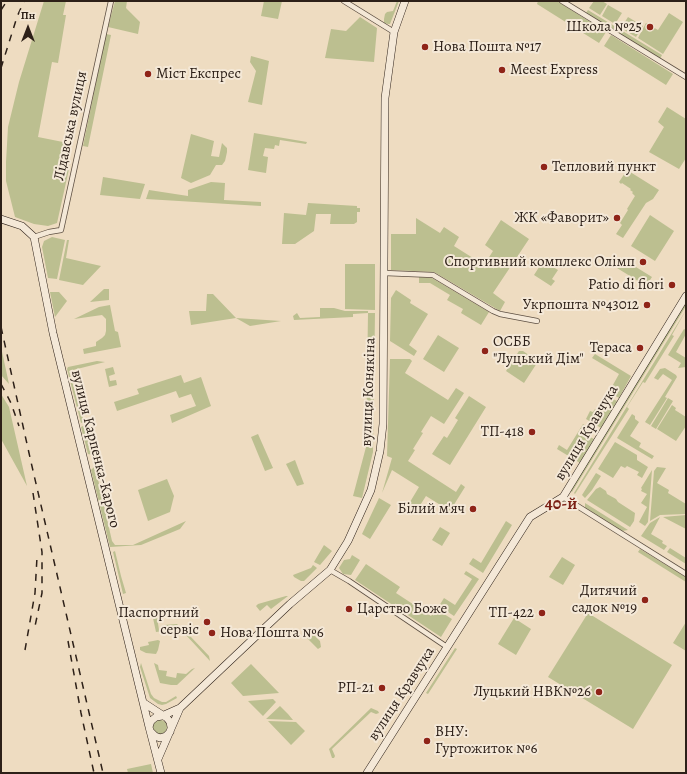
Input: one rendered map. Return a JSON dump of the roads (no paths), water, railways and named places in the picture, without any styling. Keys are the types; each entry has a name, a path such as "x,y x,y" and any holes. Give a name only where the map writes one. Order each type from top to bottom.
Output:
{"main road":[{"name":"вулиця Конякіна","path":"180,708 290,604 330,570 348,541 371,490 380,451 383,424 385,98 394,32 405,1"},
{"path":"1,219 22,226 34,237"},
{"name":"вулиця Карпенка-Карого","path":"34,237 53,333 158,759"},
{"name":"вулиця Кравчука","path":"367,773 530,517 563,497 686,296"},
{"path":"144,704 162,716 167,718 170,722 171,730 166,736 160,738 155,736 150,730 151,721 156,717 162,716 180,708"},
{"path":"161,773 158,759 180,708"}],"street":[{"name":"Лідавська вулиця","path":"34,237 61,230 111,1"},
{"path":"344,1 394,32"},
{"path":"562,1 686,77"},
{"path":"384,272 433,275 493,311 500,314 537,321"},
{"path":"563,497 686,574"},
{"path":"330,570 349,581 447,647"}],"railway":[{"path":"1,10 7,1"},
{"path":"1,68 17,17 24,1"},
{"path":"1,327 103,773"},
{"path":"1,384 11,403 19,426"},
{"path":"33,493 42,552 42,593 34,631"},
{"path":"25,650 35,593 37,557"},
{"path":"68,641 94,773"}],"place":[{"name":"Школа №25","path":"650,27"},
{"name":"Нова Пошта №17","path":"425,47"},
{"name":"Meest Express","path":"502,70"},
{"name":"Міст Експрес","path":"148,74"},
{"name":"Тепловий пункт","path":"544,167"},
{"name":"ЖК «Фаворит»","path":"617,218"},
{"name":"Спортивний комплекс Олімп","path":"643,262"},
{"name":"Patio di fiori","path":"672,285"},
{"name":"Укрпошта №43012","path":"647,305"},
{"name":"Тераса","path":"640,348"},
{"name":"ОСББ \"Луцький Дім\"","path":"485,351"},
{"name":"ТП-418","path":"532,432"},
{"name":"Білий м'яч","path":"473,509"},
{"name":"Дитячий садок №19","path":"645,600"},
{"name":"Царство Боже","path":"349,609"},
{"name":"ТП-422","path":"542,613"},
{"name":"Паспортний сервіс","path":"207,622"},
{"name":"Нова Пошта №6","path":"212,633"},
{"name":"РП-21","path":"382,688"},
{"name":"Луцький НВК№26","path":"599,692"},
{"name":"ВНУ: Гуртожиток №6","path":"427,741"}],"district":[{"name":"40-й","path":"561,505"}]}
